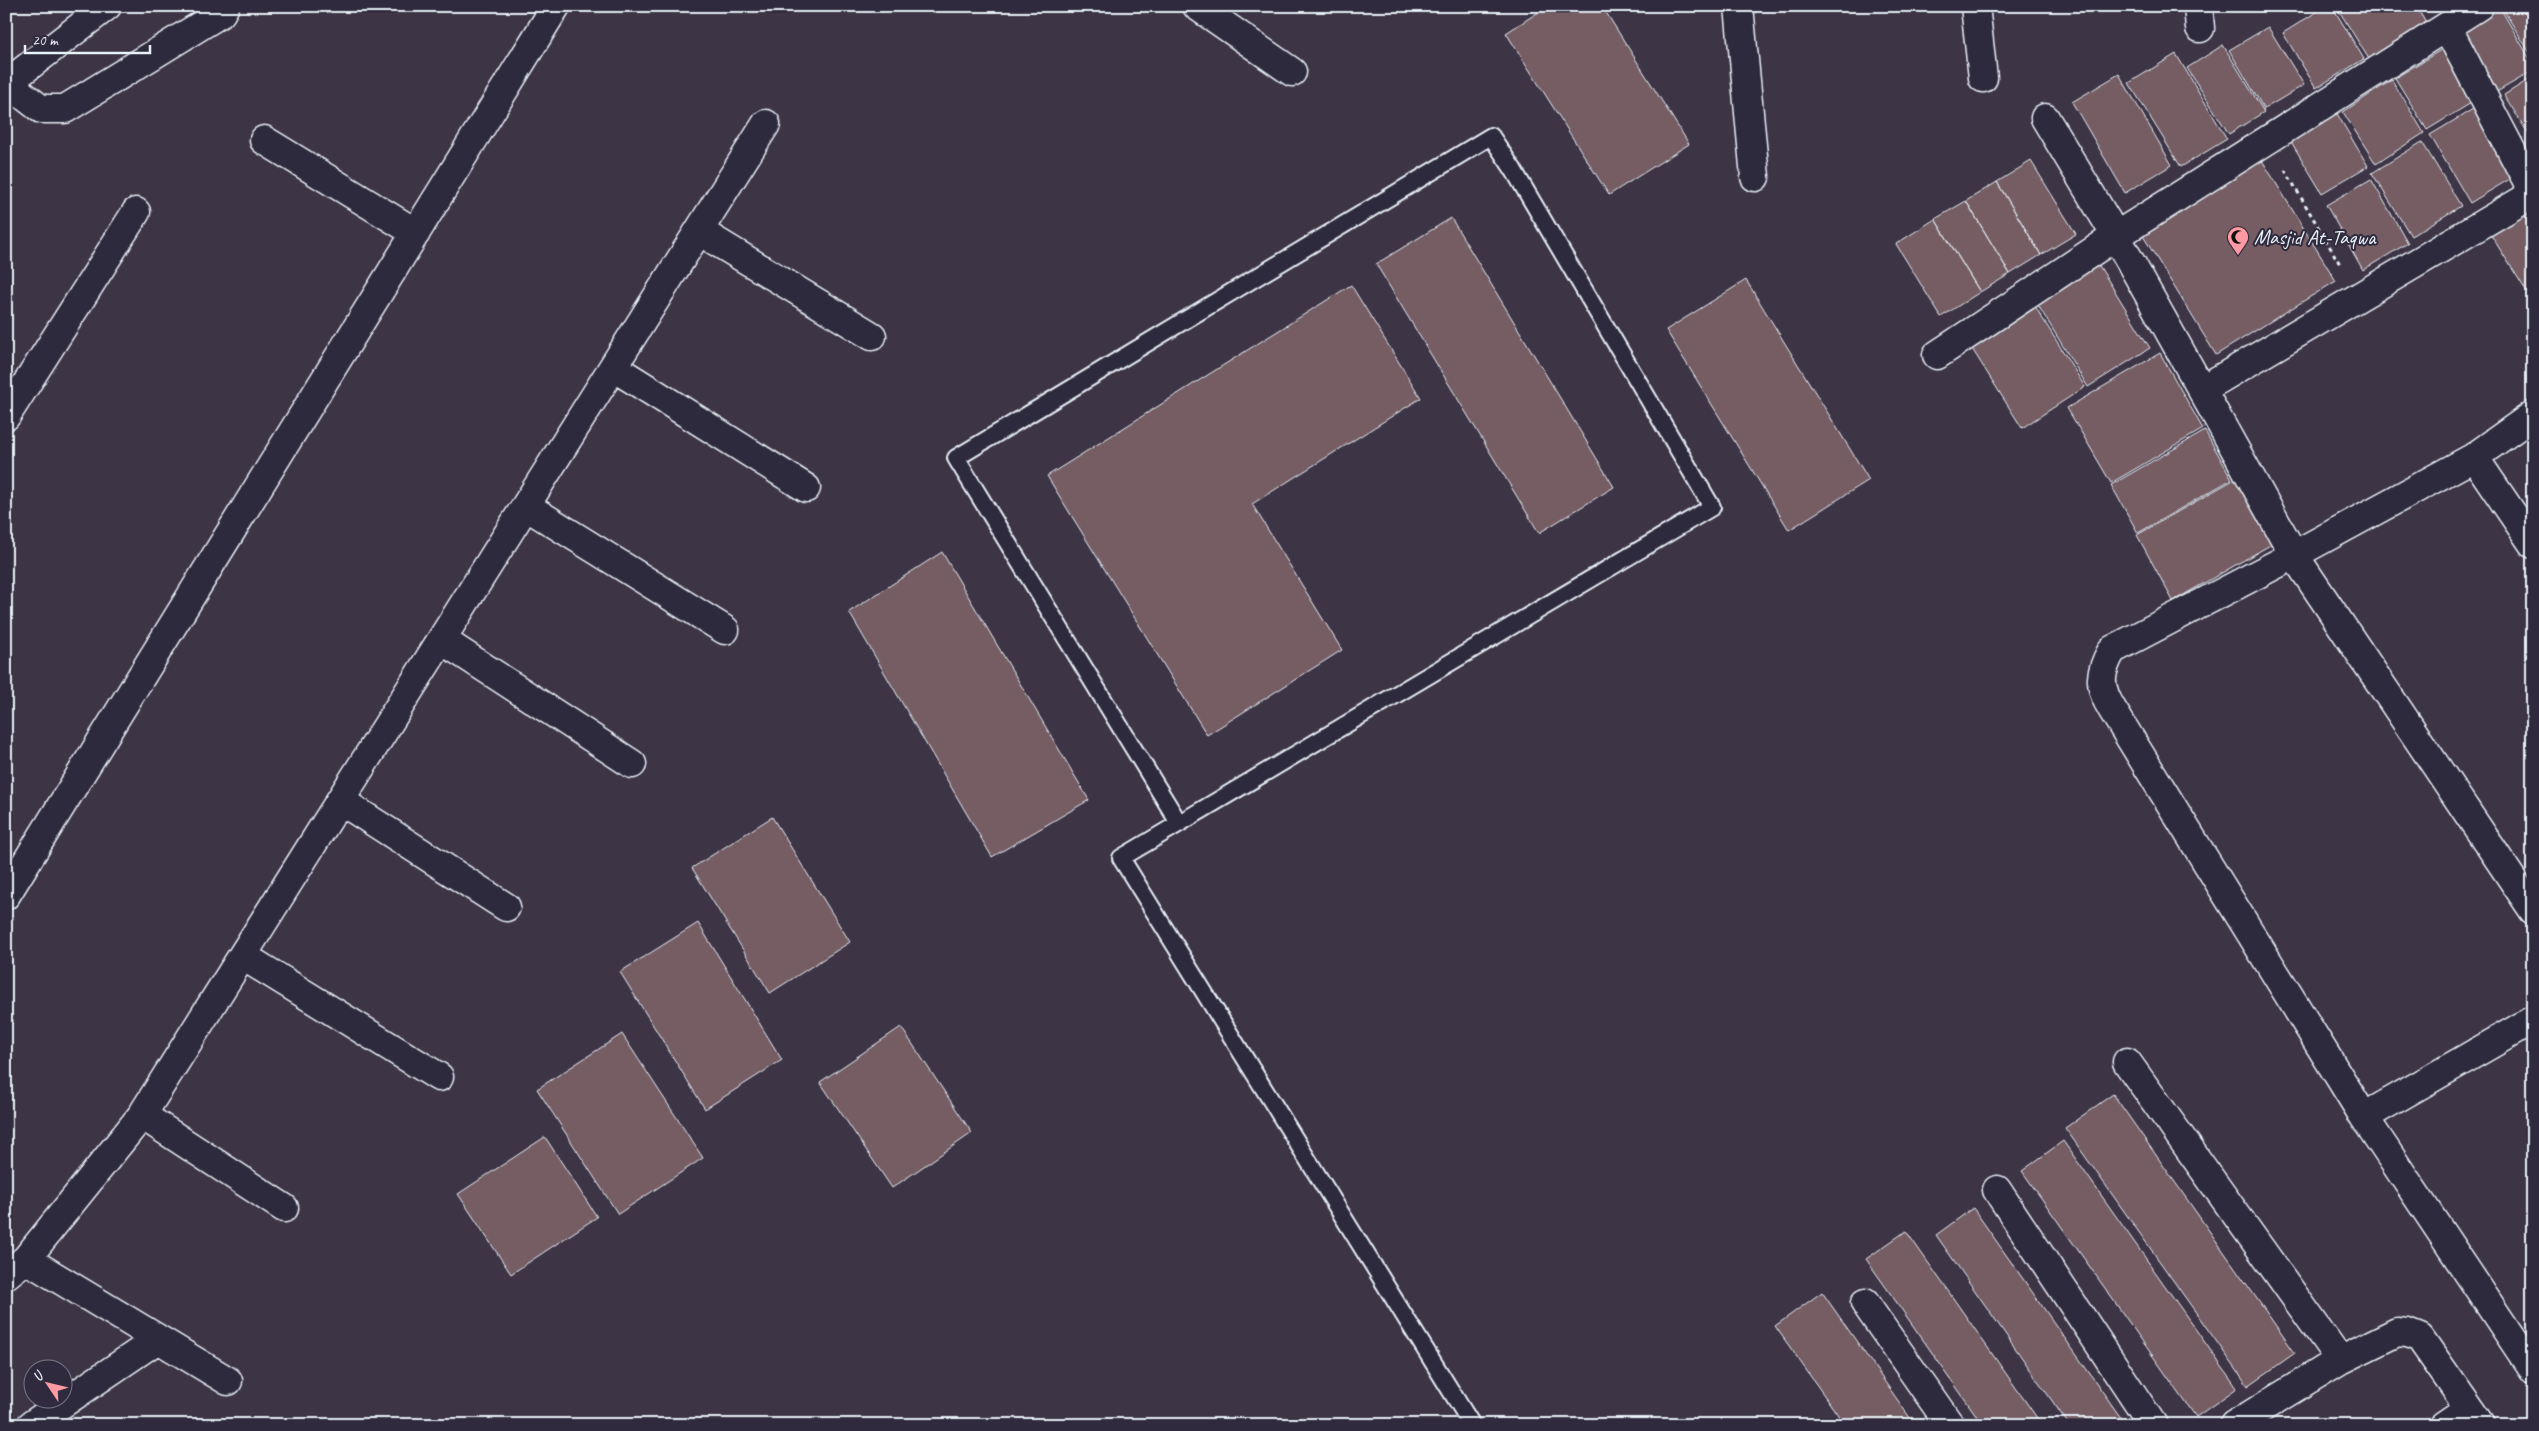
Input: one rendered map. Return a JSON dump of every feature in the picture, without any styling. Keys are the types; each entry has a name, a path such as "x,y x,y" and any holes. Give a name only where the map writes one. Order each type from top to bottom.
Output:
{"street":[{"path":"107,6 7,83 41,109 65,109 221,13 225,6"},
{"path":"6,895 556,6"},
{"path":"1739,6 1755,177"},
{"path":"1975,6 1983,78"},
{"path":"1937,355 2116,236 2479,6"},
{"path":"1202,8 1292,72"},
{"path":"2202,389 2533,193 2447,26"},
{"path":"2045,118 2116,236 2294,555 2533,910"},
{"path":"228,1381 158,1339 16,1267 142,1116 766,124"},
{"path":"264,140 416,233"},
{"path":"6,416 136,212"},
{"path":"699,231 872,336"},
{"path":"613,368 806,488"},
{"path":"2533,415 2474,457 2294,555 2112,650 2102,667 2104,696 2112,710 2364,1117 2533,1370"},
{"path":"2474,457 2533,544"},
{"path":"526,506 725,630"},
{"path":"442,640 632,764"},
{"path":"341,801 506,907"},
{"path":"242,956 439,1077"},
{"path":"2364,1117 2533,1020"},
{"path":"2127,1062 2340,1360"},
{"path":"142,1116 284,1208"},
{"path":"1997,1190 2153,1425"},
{"path":"1865,1303 1950,1425"},
{"path":"2234,1425 2340,1360 2397,1332 2407,1333 2420,1338 2475,1416 2444,1425"},
{"path":"31,1425 158,1339"}],"lane":[{"path":"1179,823 956,458 1491,136 1518,178 1712,507 1121,858 1472,1425"}],"path":[{"path":"2267,141 2359,297"}],"building":[{"path":"1548,6 1602,6 1689,144 1609,195 1506,33"},
{"path":"2326,6 2332,6 2364,59 2316,88 2283,33"},
{"path":"2336,6 2416,6 2426,23 2369,59"},
{"path":"2491,6 2499,6 2533,64 2533,71 2495,93 2456,27"},
{"path":"2501,6 2532,6 2533,58"},
{"path":"2268,27 2304,85 2264,109 2229,50"},
{"path":"2223,45 2264,112 2229,134 2187,68"},
{"path":"2444,48 2476,100 2427,130 2395,78"},
{"path":"2176,54 2227,139 2181,167 2129,83"},
{"path":"2119,74 2172,165 2125,193 2072,102"},
{"path":"2533,77 2533,141 2504,95"},
{"path":"2392,80 2424,133 2376,164 2343,112"},
{"path":"2478,106 2518,174 2470,203 2430,135"},
{"path":"2336,112 2368,166 2322,193 2290,140"},
{"path":"2422,142 2461,206 2411,236 2372,173"},
{"name":"Masjid At-Taqwa","path":"2260,157 2336,281 2216,355 2140,231"},
{"path":"2031,161 2076,234 2041,255 1997,182"},
{"path":"2371,179 2408,243 2363,270 2326,205"},
{"path":"1997,182 2041,255 2010,274 1966,201"},
{"path":"1966,201 2010,274 1980,292 1935,219"},
{"path":"2529,206 2533,212 2532,300 2489,232"},
{"path":"1451,218 1614,487 1539,533 1376,264"},
{"path":"1935,219 1980,292 1941,317 1896,244"},
{"path":"2095,259 2150,348 2088,387 2033,297"},
{"path":"1746,280 1869,480 1789,530 1666,330"},
{"path":"1351,285 1421,398 1252,504 1342,650 1207,735 1047,476"},
{"path":"2033,303 2085,387 2022,428 1969,344"},
{"path":"2160,353 2203,429 2111,483 2067,408"},
{"path":"2205,431 2232,479 2138,533 2111,485"},
{"path":"2235,479 2272,544 2173,601 2137,535"},
{"path":"942,552 1089,800 992,857 849,612"},
{"path":"772,817 850,942 770,993 692,868"},
{"path":"698,923 782,1060 705,1109 620,972"},
{"path":"901,1027 972,1133 892,1188 820,1082"},
{"path":"622,1034 703,1158 618,1214 537,1089"},
{"path":"2113,1094 2295,1353 2248,1386 2065,1128"},
{"path":"545,1137 597,1217 511,1274 458,1194"},
{"path":"2063,1141 2237,1388 2196,1417 2022,1171"},
{"path":"1973,1208 2126,1425 2069,1425 1936,1235"},
{"path":"1906,1231 2042,1425 1983,1425 1866,1259"},
{"path":"1822,1292 1915,1425 1845,1425 1775,1326"}],"place":[{"name":"Masjid At-Taqwa","path":"2238,256"}]}
